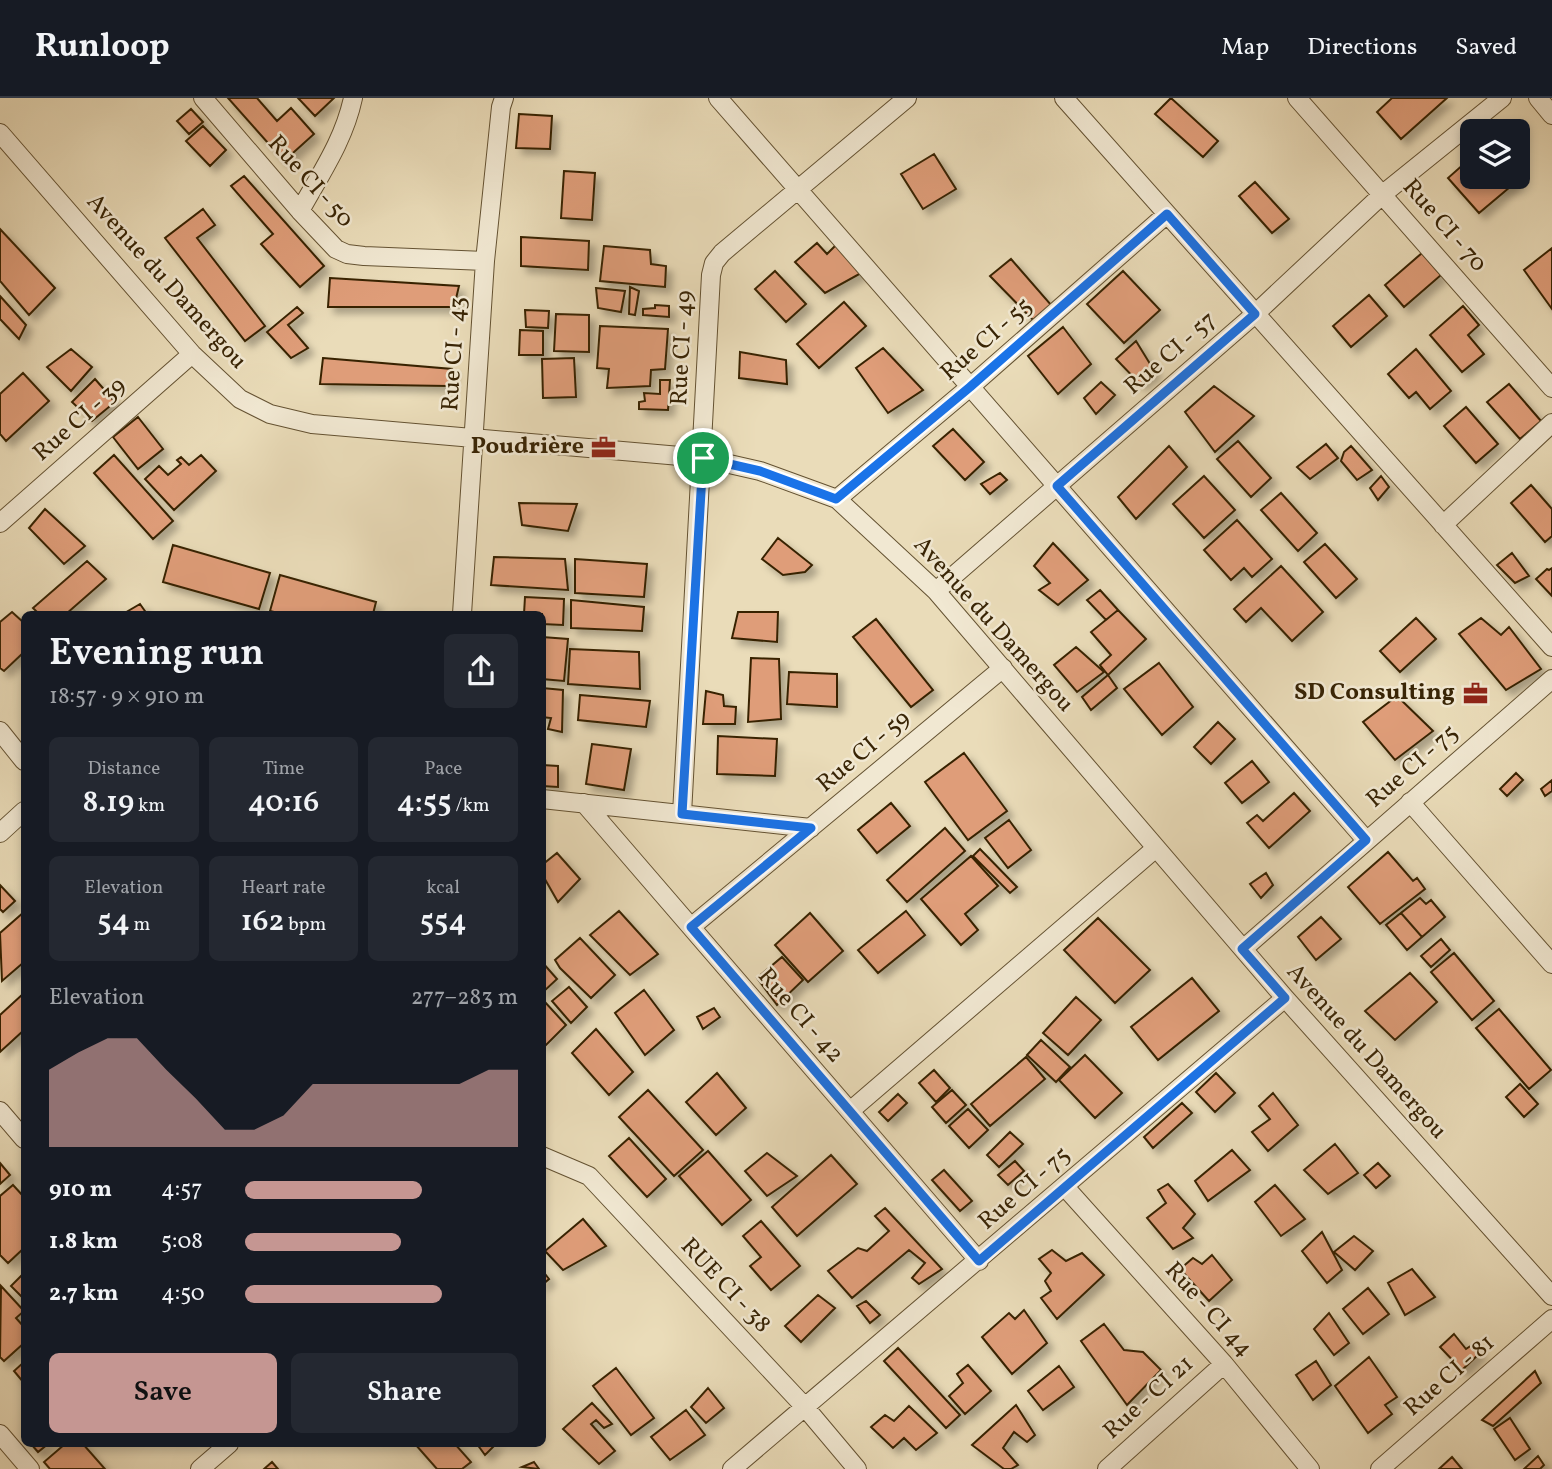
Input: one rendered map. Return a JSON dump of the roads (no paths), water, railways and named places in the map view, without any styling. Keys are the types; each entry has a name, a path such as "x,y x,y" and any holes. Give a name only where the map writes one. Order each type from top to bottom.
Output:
{"street":[{"name":"Rue CI - 50","path":"204,98 336,249 347,254 485,261"},
{"path":"300,211 337,147 354,98"},
{"name":"Rue CI - 43","path":"462,611 485,261 500,107 504,98"},
{"path":"718,98 1366,840"},
{"name":"Rue CI - 49","path":"682,814 711,275 714,263 722,253 907,98"},
{"path":"1064,98 1552,647"},
{"name":"Rue CI - 70","path":"1297,98 1552,388"},
{"name":"Rue CI - 57","path":"936,591 1255,314 1383,194 1502,98"},
{"path":"1538,98 1552,115"},
{"name":"Avenue du Damergou","path":"0,133 192,354 240,399 270,414 312,424 703,458 760,471 836,499 936,591 1242,949 1552,1296"},
{"name":"Rue CI - 55","path":"836,499 970,387 1167,214"},
{"name":"Rue CI - 39","path":"0,523 192,354"},
{"path":"1443,525 1552,424"},
{"name":"Rue CI - 59","path":"691,927 1003,668"},
{"name":"Rue CI - 75","path":"1242,949 1552,679"},
{"path":"0,731 21,757"},
{"path":"546,799 811,828"},
{"path":"1410,802 1552,964"},
{"name":"Rue CI - 42","path":"584,803 979,1261"},
{"path":"0,833 21,814"},
{"path":"850,1111 1156,848"},
{"name":"Rue CI - 75","path":"732,1469 1285,998"},
{"path":"0,1111 21,1136"},
{"name":"RUE CI - 38","path":"546,1159 589,1176 804,1406 857,1469"},
{"name":"Rue - CI 44","path":"1065,1187 1224,1364 1310,1469"},
{"name":"Rue CI - 81","path":"1380,1469 1552,1319"},
{"name":"Rue - CI 21","path":"1107,1469 1224,1364"},
{"path":"0,1434 30,1469"},
{"path":"201,1469 226,1447"}],"place":[{"name":"Poudrière","path":"604,447"},
{"name":"SD Consulting","path":"1475,693"}]}
